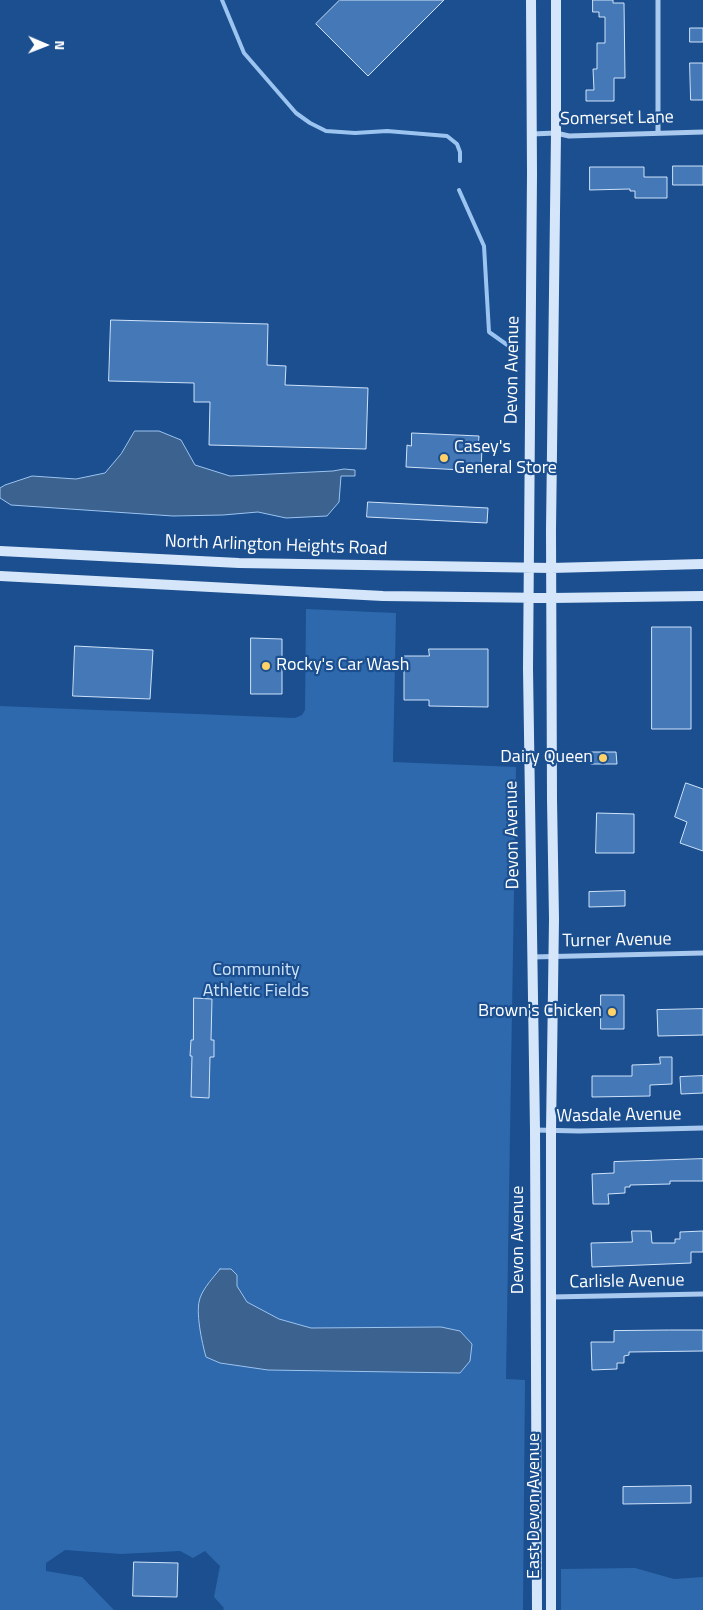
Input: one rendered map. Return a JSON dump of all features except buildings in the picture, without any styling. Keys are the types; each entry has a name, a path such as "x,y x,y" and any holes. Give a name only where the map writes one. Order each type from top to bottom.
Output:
{"main road":[{"name":"Devon Avenue","path":"531,0 532,134 528,598 535,1130 537,1610"},
{"name":"Devon Avenue","path":"550,1401 554,956 551,568 556,0"},
{"name":"North Arlington Heights Road","path":"0,551 239,564 551,568 703,564"},
{"path":"0,576 337,594 528,598 703,596"},
{"name":"East Devon Avenue","path":"550,1401 551,1610"}],"street":[{"path":"658,0 658,133"},
{"name":"Somerset Lane","path":"532,134 569,136 703,132"},
{"name":"Turner Avenue","path":"532,957 703,953"},
{"name":"Wasdale Avenue","path":"535,1130 703,1128"},
{"name":"Carlisle Avenue","path":"552,1297 703,1294"}],"green space":[{"name":"Community Athletic Fields","path":"306,609 396,613 393,762 516,767 506,1379 525,1380 523,1610 223,1610 224,1608 214,1597 220,1566 205,1551 193,1558 180,1551 121,1554 65,1550 46,1563 46,1571 82,1577 114,1610 0,1610 0,706 295,718 302,715 305,710"},
{"path":"635,1568 674,1579 703,1577 703,1610 561,1610 561,1569"}],"shaded area":[{"path":"135,431 159,431 181,440 195,465 230,476 344,469 355,470 355,476 341,476 339,502 327,516 286,518 258,512 173,516 11,505 0,498 0,488 32,476 76,479 105,473 121,454"},
{"path":"220,1269 231,1269 237,1275 237,1286 247,1302 279,1319 311,1328 441,1327 460,1331 472,1344 470,1361 460,1373 268,1370 220,1363 206,1357 198,1311 202,1294"}],"waterway":[{"path":"222,0 244,53 296,113 310,123 326,131 355,133 387,131 447,136 457,144 460,152 460,161"},
{"path":"459,190 484,246 489,332 513,349"}],"place":[{"name":"Casey's General Store","path":"444,458"},
{"name":"Rocky's Car Wash","path":"266,666"},
{"name":"Dairy Queen","path":"603,758"},
{"name":"Brown's Chicken","path":"612,1012"}]}
